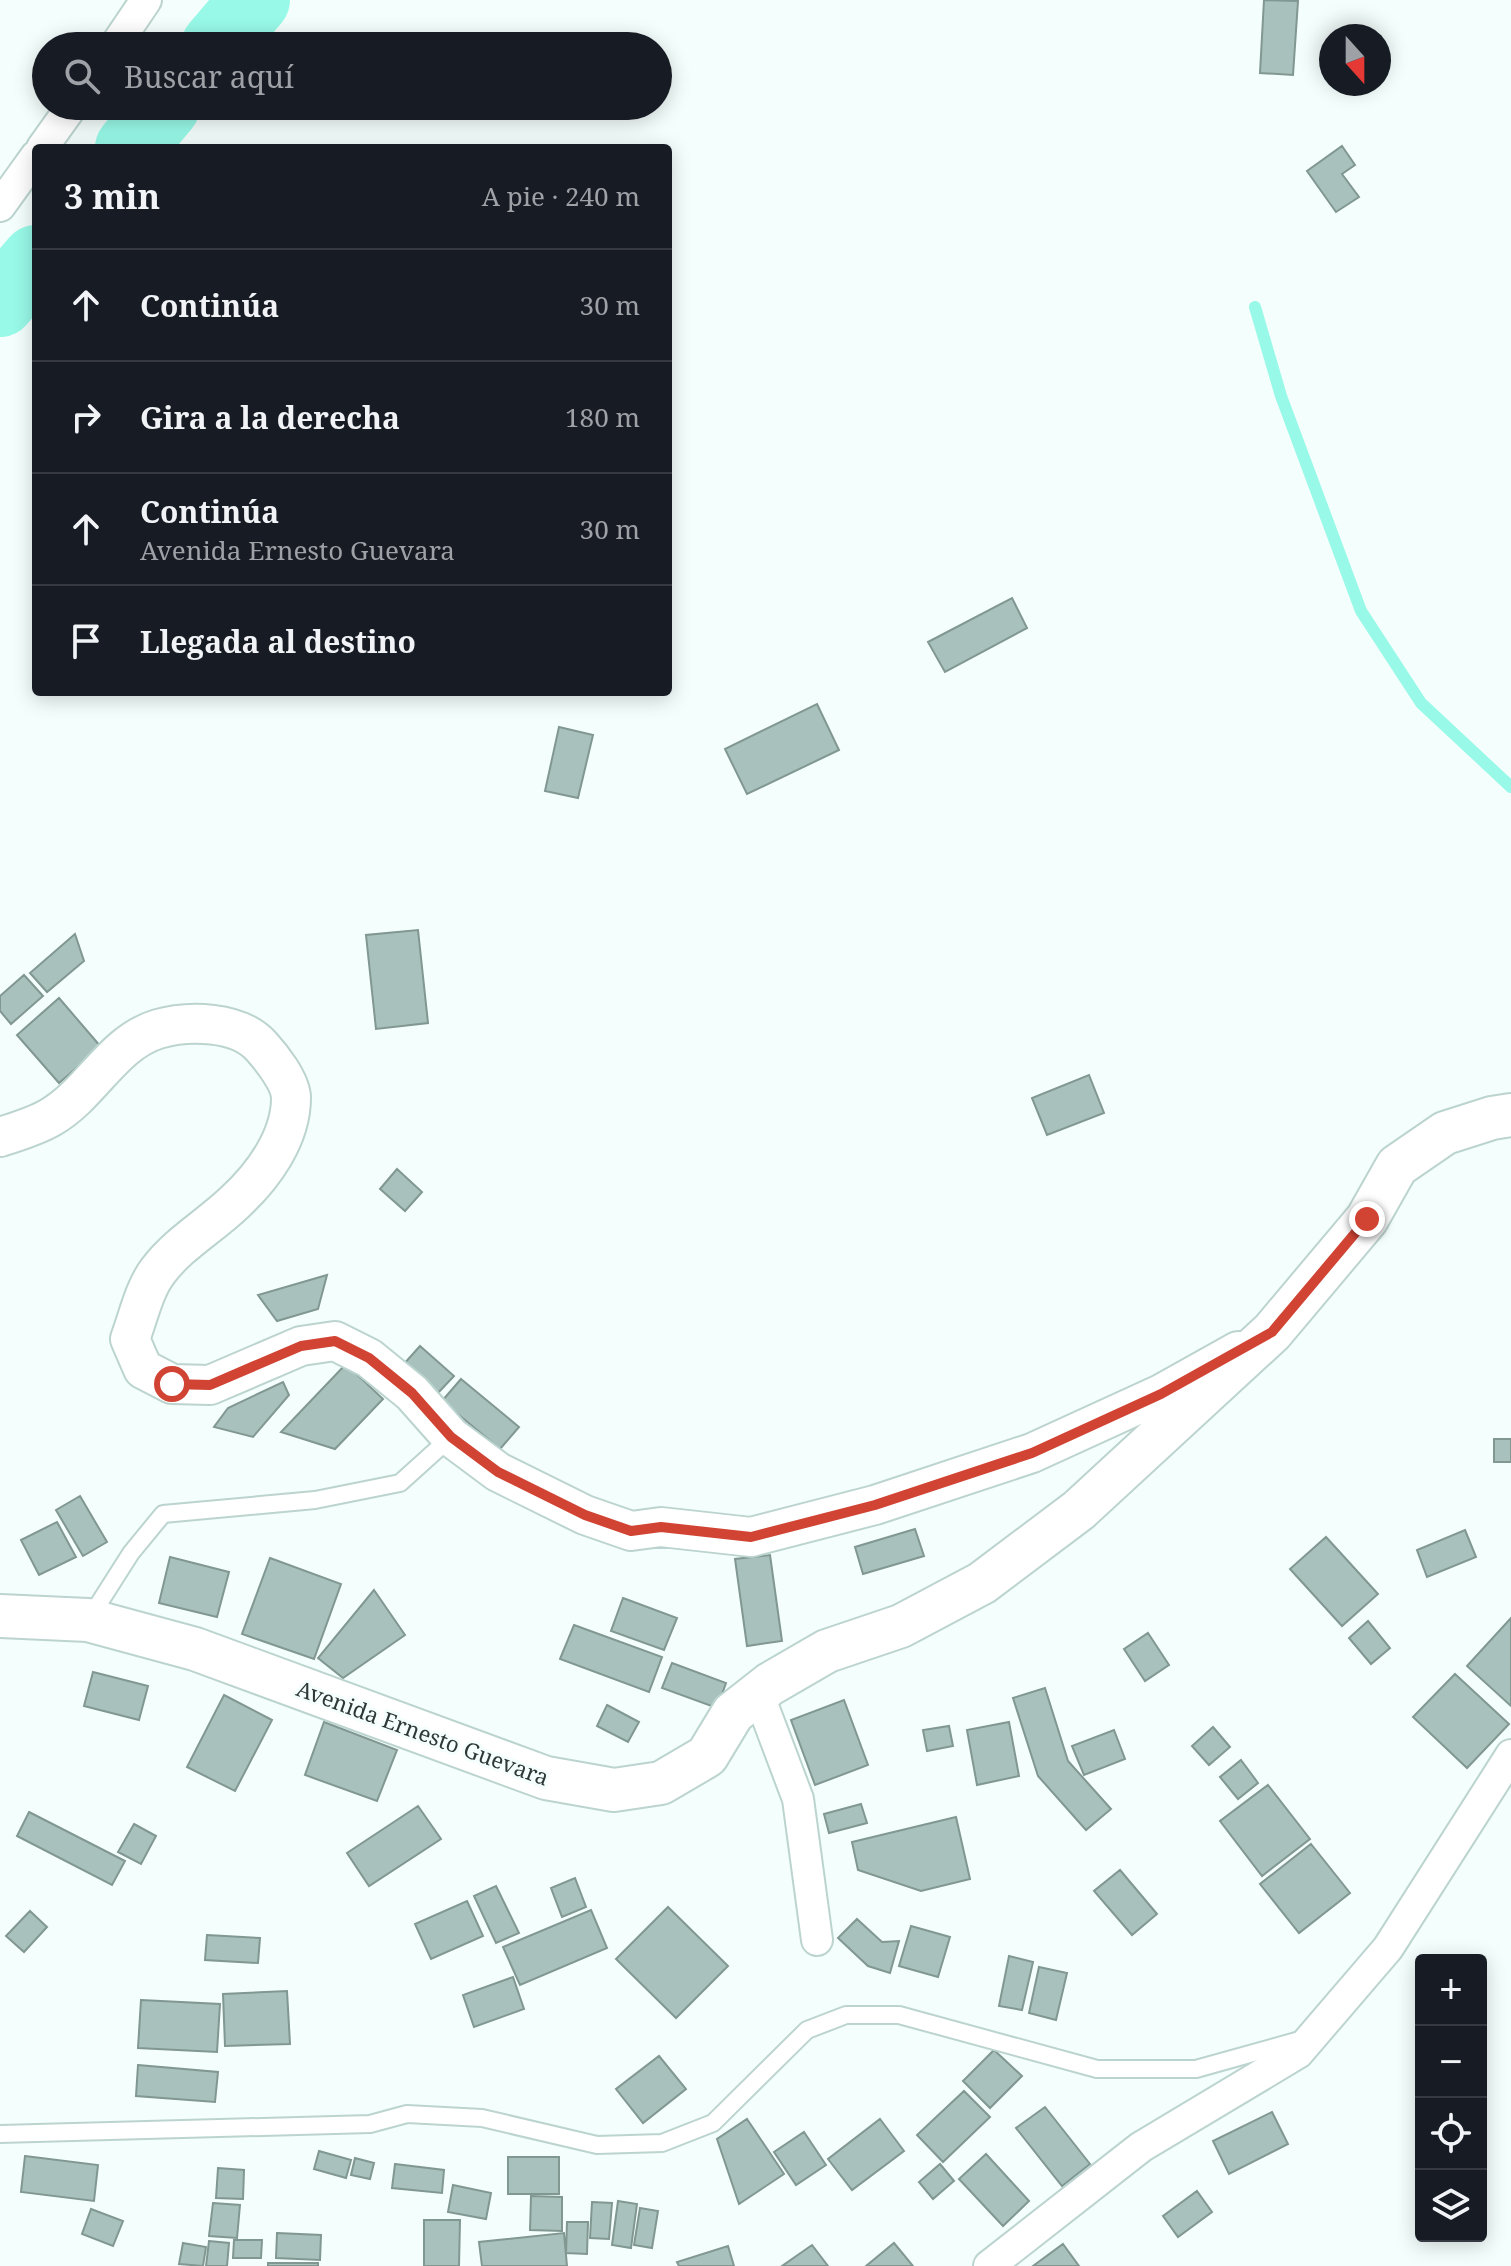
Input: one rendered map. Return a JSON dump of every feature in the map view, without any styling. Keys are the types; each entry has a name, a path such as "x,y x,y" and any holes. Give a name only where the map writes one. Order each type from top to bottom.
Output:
{"main road":[{"name":"Avenida Ernesto Guevara","path":"0,1616 88,1620 195,1649 546,1778 614,1790 661,1783 707,1756 733,1713 758,1693 827,1651 901,1626 982,1583 1079,1510 1272,1332 1367,1219 1397,1166 1445,1133 1511,1115"}],"street":[{"path":"124,32 146,0"},
{"path":"45,144 62,120"},
{"path":"0,206 32,162"},
{"path":"0,1137 52,1117 85,1089 115,1056 154,1031 182,1023 213,1026 252,1036 275,1061 291,1095 285,1128 273,1159 236,1201 156,1272 130,1339 143,1369 172,1384 210,1385 301,1346 335,1341 369,1358 412,1393 451,1437 498,1472 585,1515 631,1531 661,1527 751,1537 875,1505 1032,1453 1161,1394 1272,1332"},
{"path":"758,1693 798,1799 817,1940"},
{"path":"989,2266 1141,2147 1298,2053 1388,1948 1511,1755"}],"lane":[{"path":"88,1620 131,1553 163,1514 315,1500 400,1483 451,1437"},
{"path":"0,2134 370,2124 407,2114 482,2118 597,2145 662,2143 713,2123 807,2030 846,2015 899,2015 1097,2069 1196,2069 1314,2036"}],"building":[{"path":"1264,0 1298,1 1293,75 1260,73"},
{"path":"1342,146 1355,165 1342,174 1359,197 1336,212 1307,171"},
{"path":"1012,598 1027,628 945,672 928,642"},
{"path":"817,704 839,750 747,794 725,749"},
{"path":"559,727 593,735 578,798 545,791"},
{"path":"418,930 428,1023 376,1029 366,935"},
{"path":"75,934 84,961 47,992 30,973"},
{"path":"24,975 43,996 11,1024 0,1011 0,996"},
{"path":"59,998 101,1047 59,1083 17,1035"},
{"path":"1089,1075 1104,1113 1047,1135 1032,1098"},
{"path":"397,1169 422,1192 405,1211 380,1189"},
{"path":"327,1275 318,1309 277,1321 258,1295"},
{"path":"420,1346 454,1376 436,1395 403,1365"},
{"path":"346,1364 383,1399 335,1449 281,1432"},
{"path":"461,1379 519,1427 500,1449 442,1401"},
{"path":"283,1382 289,1395 253,1437 214,1427 228,1408"},
{"path":"1494,1439 1511,1439 1511,1462 1494,1462"},
{"path":"80,1496 107,1542 83,1556 56,1510"},
{"path":"57,1522 76,1557 39,1575 21,1540"},
{"path":"915,1529 924,1556 863,1574 855,1547"},
{"path":"1465,1530 1476,1557 1427,1577 1417,1550"},
{"path":"1326,1537 1378,1594 1342,1626 1290,1569"},
{"path":"770,1555 782,1641 747,1646 735,1559"},
{"path":"170,1557 229,1572 217,1617 159,1603"},
{"path":"270,1558 341,1584 314,1659 242,1634"},
{"path":"374,1590 405,1635 343,1678 318,1658"},
{"path":"623,1598 677,1618 664,1650 611,1631"},
{"path":"1511,1618 1511,1706 1467,1666"},
{"path":"1368,1621 1390,1648 1371,1664 1349,1638"},
{"path":"574,1625 662,1657 649,1692 560,1659"},
{"path":"1148,1633 1169,1665 1145,1681 1124,1649"},
{"path":"672,1663 726,1683 717,1708 662,1688"},
{"path":"93,1672 148,1686 139,1720 84,1706"},
{"path":"1455,1674 1509,1724 1467,1768 1413,1717"},
{"path":"1045,1688 1068,1761 1111,1809 1086,1830 1038,1776 1013,1698"},
{"path":"224,1695 272,1720 235,1791 187,1767"},
{"path":"844,1700 868,1765 815,1785 791,1720"},
{"path":"607,1705 639,1722 628,1742 597,1726"},
{"path":"324,1722 397,1750 377,1801 305,1775"},
{"path":"1009,1722 1019,1776 977,1785 967,1730"},
{"path":"949,1726 953,1746 927,1751 923,1730"},
{"path":"1213,1727 1230,1747 1209,1765 1192,1746"},
{"path":"1114,1730 1125,1759 1084,1775 1072,1746"},
{"path":"1241,1760 1258,1783 1238,1799 1220,1777"},
{"path":"1268,1785 1310,1839 1262,1876 1220,1821"},
{"path":"861,1804 867,1823 829,1833 824,1814"},
{"path":"418,1806 441,1839 369,1886 347,1853"},
{"path":"29,1812 125,1861 112,1885 17,1836"},
{"path":"956,1817 970,1879 921,1891 858,1870 852,1842"},
{"path":"134,1824 156,1836 141,1864 118,1852"},
{"path":"1311,1844 1350,1893 1299,1933 1260,1884"},
{"path":"1120,1870 1157,1914 1132,1935 1094,1891"},
{"path":"575,1878 586,1907 562,1917 551,1888"},
{"path":"496,1886 519,1933 496,1943 474,1896"},
{"path":"467,1901 483,1936 431,1959 415,1924"},
{"path":"668,1907 728,1966 676,2018 616,1959"},
{"path":"591,1910 607,1948 520,1985 503,1947"},
{"path":"30,1911 47,1927 24,1952 6,1936"},
{"path":"857,1919 882,1942 899,1941 890,1973 868,1966 838,1938"},
{"path":"911,1926 950,1937 938,1977 899,1966"},
{"path":"207,1935 260,1938 258,1963 205,1960"},
{"path":"1009,1956 1033,1962 1022,2010 999,2006"},
{"path":"1039,1967 1067,1973 1056,2020 1029,2013"},
{"path":"513,1977 524,2009 474,2027 463,1995"},
{"path":"287,1991 290,2044 225,2046 223,1994"},
{"path":"141,2000 220,2004 217,2052 138,2048"},
{"path":"994,2050 1022,2076 990,2108 963,2081"},
{"path":"659,2056 686,2089 643,2123 616,2089"},
{"path":"138,2065 218,2072 215,2102 136,2096"},
{"path":"964,2091 990,2117 943,2162 917,2135"},
{"path":"1045,2107 1090,2164 1062,2186 1016,2128"},
{"path":"1272,2112 1288,2144 1229,2174 1213,2141"},
{"path":"747,2119 784,2174 739,2204 717,2139"},
{"path":"880,2119 904,2151 852,2190 828,2159"},
{"path":"804,2132 826,2165 796,2185 774,2152"},
{"path":"319,2151 351,2160 346,2178 314,2169"},
{"path":"986,2154 1029,2201 1003,2226 959,2179"},
{"path":"25,2156 98,2165 94,2201 21,2192"},
{"path":"508,2157 559,2157 559,2194 508,2194"},
{"path":"355,2158 374,2163 370,2179 351,2175"},
{"path":"395,2164 444,2170 442,2193 392,2188"},
{"path":"940,2164 954,2181 933,2199 919,2182"},
{"path":"218,2168 244,2170 243,2199 216,2198"},
{"path":"453,2185 491,2193 486,2219 448,2212"},
{"path":"1197,2191 1212,2212 1178,2237 1163,2216"},
{"path":"531,2196 562,2197 562,2231 530,2230"},
{"path":"618,2201 637,2204 631,2248 612,2245"},
{"path":"592,2202 612,2203 609,2239 590,2238"},
{"path":"213,2203 240,2205 237,2238 209,2236"},
{"path":"640,2208 658,2211 652,2248 634,2245"},
{"path":"91,2209 123,2221 113,2246 82,2234"},
{"path":"424,2220 460,2220 459,2266 424,2266"},
{"path":"567,2222 588,2222 587,2254 566,2253"},
{"path":"277,2233 321,2235 320,2260 276,2258"},
{"path":"564,2233 567,2266 482,2266 479,2242"},
{"path":"234,2240 262,2240 261,2258 233,2258"},
{"path":"209,2241 229,2243 227,2266 206,2266"},
{"path":"183,2243 206,2247 203,2266 179,2264"},
{"path":"894,2243 913,2266 866,2266"},
{"path":"1063,2244 1079,2266 1033,2266"},
{"path":"812,2245 828,2266 782,2266"},
{"path":"728,2246 734,2266 679,2266 677,2262"},
{"path":"268,2263 318,2263 318,2266 268,2266"}],"waterway":[{"path":"228,32 255,0"},
{"path":"133,144 153,120"},
{"path":"0,302 32,265"},
{"path":"1255,307 1281,396 1361,611 1421,703 1511,787"}],"route":[{"path":"172,1384 210,1385 301,1346 335,1341 369,1358 412,1393 451,1437 498,1472 585,1515 631,1531 661,1527 751,1537 875,1505 1032,1453 1161,1394 1272,1332 1367,1219"}]}
